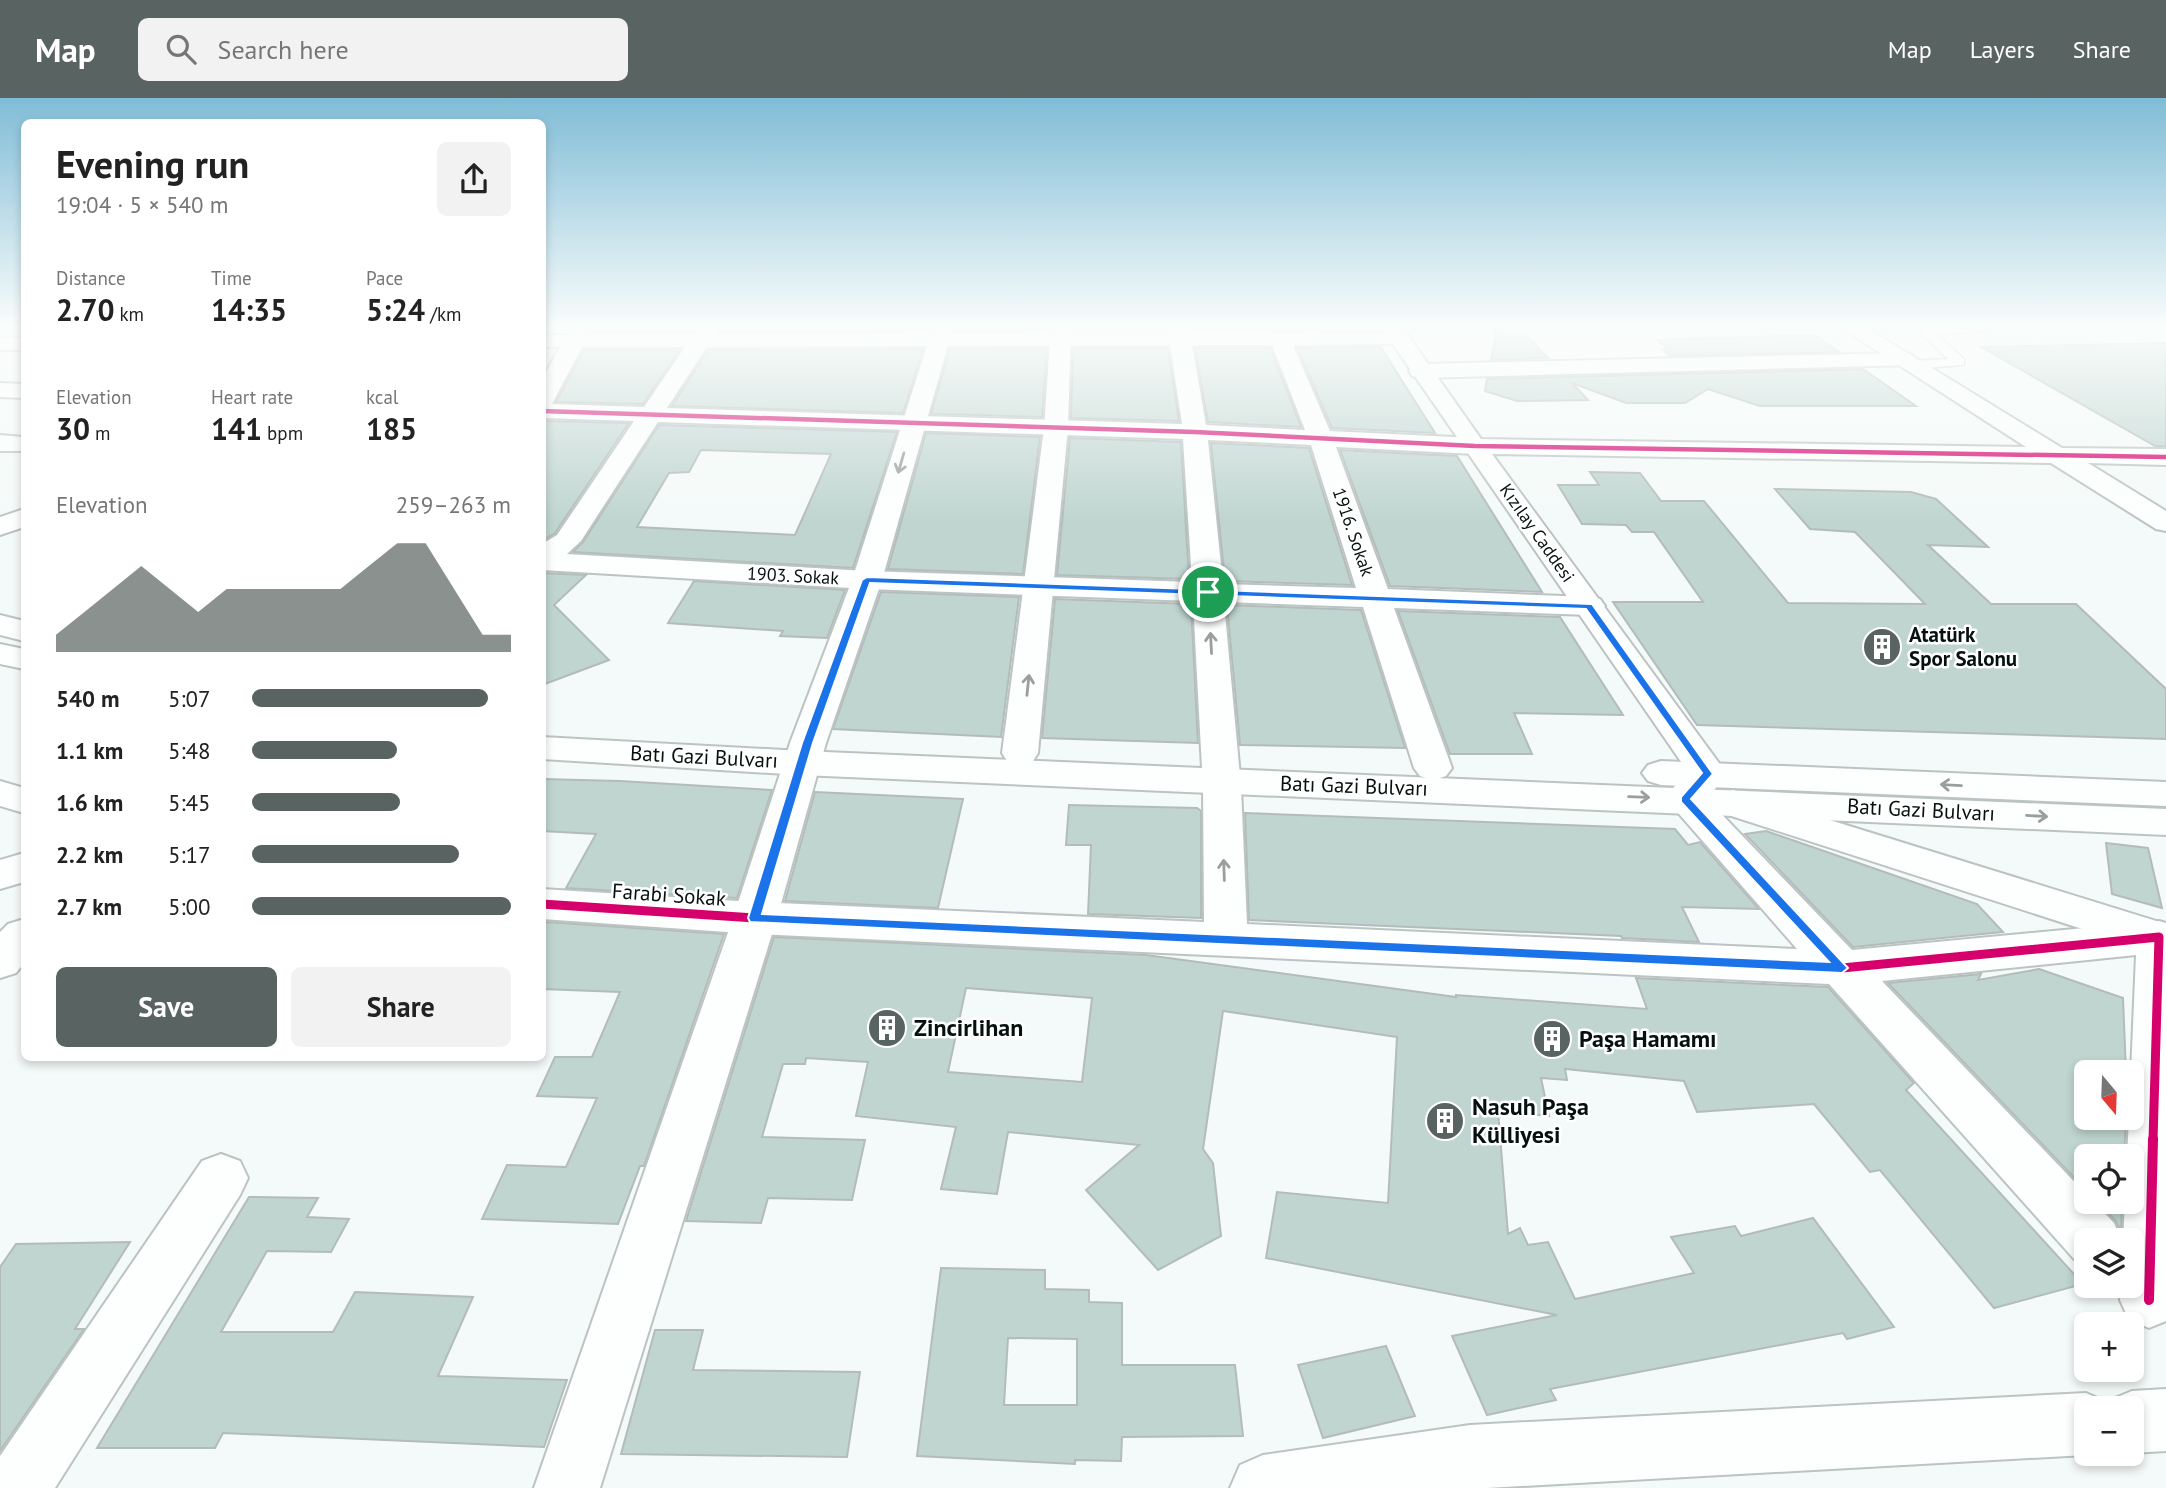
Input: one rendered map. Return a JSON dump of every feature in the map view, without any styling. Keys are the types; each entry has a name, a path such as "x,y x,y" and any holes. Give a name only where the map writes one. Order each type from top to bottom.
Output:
{"street":[{"path":"546,556 567,541 665,392"},
{"path":"567,1488 754,918 805,753 867,580 922,392"},
{"path":"1020,753 1056,428 1058,392"},
{"path":"1188,392 1195,432 1208,592 1226,938"},
{"name":"1916. Sokak","path":"1302,392 1321,439 1433,768"},
{"name":"Kızılay Caddesi","path":"1435,392 1589,606 1708,792 1842,968 2082,1228"},
{"path":"1955,392 2166,523"},
{"path":"546,411 1195,432 1475,446 2166,457"},
{"path":"0,443 21,444"},
{"path":"0,527 21,518"},
{"name":"1903. Sokak","path":"546,559 867,580 1589,606"},
{"path":"0,625 21,630"},
{"path":"0,654 21,658"},
{"name":"Batı Gazi Bulvarı","path":"546,726 805,753 1708,792 2166,822"},
{"name":"Batı Gazi Bulvarı","path":"546,748 805,753 1020,753 1219,769 1433,768 1708,792 2166,794"},
{"path":"1708,792 2164,941 2149,1300"},
{"path":"0,793 21,800"},
{"path":"0,875 21,868"},
{"name":"Farabi Sokak","path":"546,904 754,918 1842,968 2164,941"},
{"path":"0,961 21,938"},
{"path":"17,1488 221,1178"},
{"path":"2144,1421 2166,1420"},
{"path":"1263,1488 2074,1425"}],"building":[{"path":"561,392 651,392 643,404 556,402"},
{"path":"681,392 910,392 903,413 672,406"},
{"path":"937,392 1044,392 1042,417 931,414"},
{"path":"1072,392 1175,392 1179,421 1071,418"},
{"path":"1203,392 1287,392 1301,427 1208,422"},
{"path":"1316,392 1409,392 1435,433 1332,428"},
{"path":"1488,392 1580,392 1588,400 1517,401"},
{"path":"1596,392 1703,392 1685,403 1626,403"},
{"path":"1717,392 1896,392 1916,406 1760,406"},
{"path":"2060,392 2166,392 2166,446 2155,446"},
{"path":"546,421 629,423 555,533 546,539"},
{"path":"659,425 897,432 853,568 573,552 583,542","holes":["701,450 831,454 795,535 637,527 669,473 689,472"]},
{"path":"926,433 1040,437 1023,574 888,569"},
{"path":"1070,438 1181,442 1189,579 1057,575"},
{"path":"1211,443 1309,448 1352,585 1225,581"},
{"path":"1340,450 1457,456 1542,592 1390,586"},
{"name":"Atatürk Spor Salonu","path":"1590,472 1640,473 1661,501 1704,501 1788,603 1925,604 1855,532 1810,529 1775,489 1911,492 1936,499 1988,547 1928,545 1991,604 2076,604 2166,689 2166,739 1697,725 1613,602 1703,602 1654,532 1632,532 1626,525 1582,524 1558,485 1599,485"},
{"path":"546,573 586,575 554,605 609,660 546,684"},
{"path":"694,581 845,590 827,638 780,636 783,631 668,623"},
{"path":"881,592 1019,597 1001,737 833,729"},
{"path":"1055,599 1191,604 1198,743 1042,738"},
{"path":"1227,605 1361,610 1405,748 1240,745"},
{"path":"1398,611 1560,617 1623,715 1514,713 1532,754 1450,754"},
{"path":"546,779 772,790 737,898 566,888 596,834 546,831"},
{"path":"815,792 963,799 938,908 785,901"},
{"path":"1069,805 1197,808 1201,811 1201,918 1088,914 1091,845 1066,845"},
{"path":"1245,813 1675,829 1688,845 1700,842 1759,909 1682,907 1699,942 1621,936 1249,920"},
{"path":"1766,831 1977,904 2003,932 1853,947 1745,834"},
{"path":"2106,843 2148,848 2162,908 2112,894"},
{"path":"546,922 724,934 644,1166 640,1166 618,1224 482,1219 507,1165 566,1167 597,1098 537,1096 555,1057 592,1057 620,992 546,989"},
{"path":"774,937 1146,955 1456,997 1647,1009 1636,978 1828,987 1914,1083 1906,1090 2074,1274 2074,1286 1994,1308 1880,1170 1870,1172 1814,1104 1697,1112 1684,1081 1565,1069 1567,1080 1541,1078 1549,1116 1498,1111 1508,1234 1520,1228 1528,1245 1548,1242 1575,1299 1694,1273 1671,1237 1735,1226 1741,1236 1813,1218 1894,1327 1847,1339 1843,1333 1550,1389 1556,1400 1487,1415 1452,1336 1557,1315 1266,1258 1277,1192 1388,1203 1397,1037 1223,1011 1203,1149 1213,1163 1221,1236 1158,1270 1086,1190 1139,1145 1008,1132 997,1194 941,1189 956,1127 856,1116 868,1062 806,1058 805,1064 783,1064 762,1137 865,1140 852,1200 768,1198 761,1223 686,1221","holes":["966,988 1092,998 1082,1082 948,1072"]},
{"path":"2039,969 2123,998 2125,1060 2074,1060 2074,1130 2125,1130 2125,1144 2074,1144 2074,1177 1888,983 1981,974 1978,980"},
{"path":"249,1197 318,1198 307,1217 349,1219 331,1252 267,1251 221,1332 333,1332 355,1292 473,1297 438,1376 567,1380 544,1447 223,1433 215,1448 97,1448"},
{"path":"2109,1214 2122,1214 2121,1228"},
{"path":"130,1242 75,1329 84,1329 0,1451 0,1267 16,1244"},
{"path":"941,1268 1045,1270 1045,1289 1089,1290 1089,1302 1122,1303 1122,1365 1235,1365 1243,1436 1122,1437 1121,1461 1075,1460 1075,1464 917,1456","holes":["1008,1338 1077,1339 1077,1405 1004,1405"]},
{"path":"655,1330 703,1330 693,1370 860,1372 847,1457 621,1454"},
{"path":"1386,1346 1415,1416 1323,1438 1298,1365"}],"cycle path":[{"path":"546,411 1195,432 1475,446 2166,457"},
{"path":"546,904 755,918 1842,968 2159,937 2149,1300"}],"place":[{"name":"Atatürk Spor Salonu","path":"1882,647"},
{"name":"Zincirlihan","path":"887,1028"},
{"name":"Paşa Hamamı","path":"1552,1039"},
{"name":"Nasuh Paşa Külliyesi","path":"1445,1121"}],"route":[{"path":"867,580 1208,592 1589,606 1708,774 1685,799 1842,968 754,918 808,743 867,580"}]}
